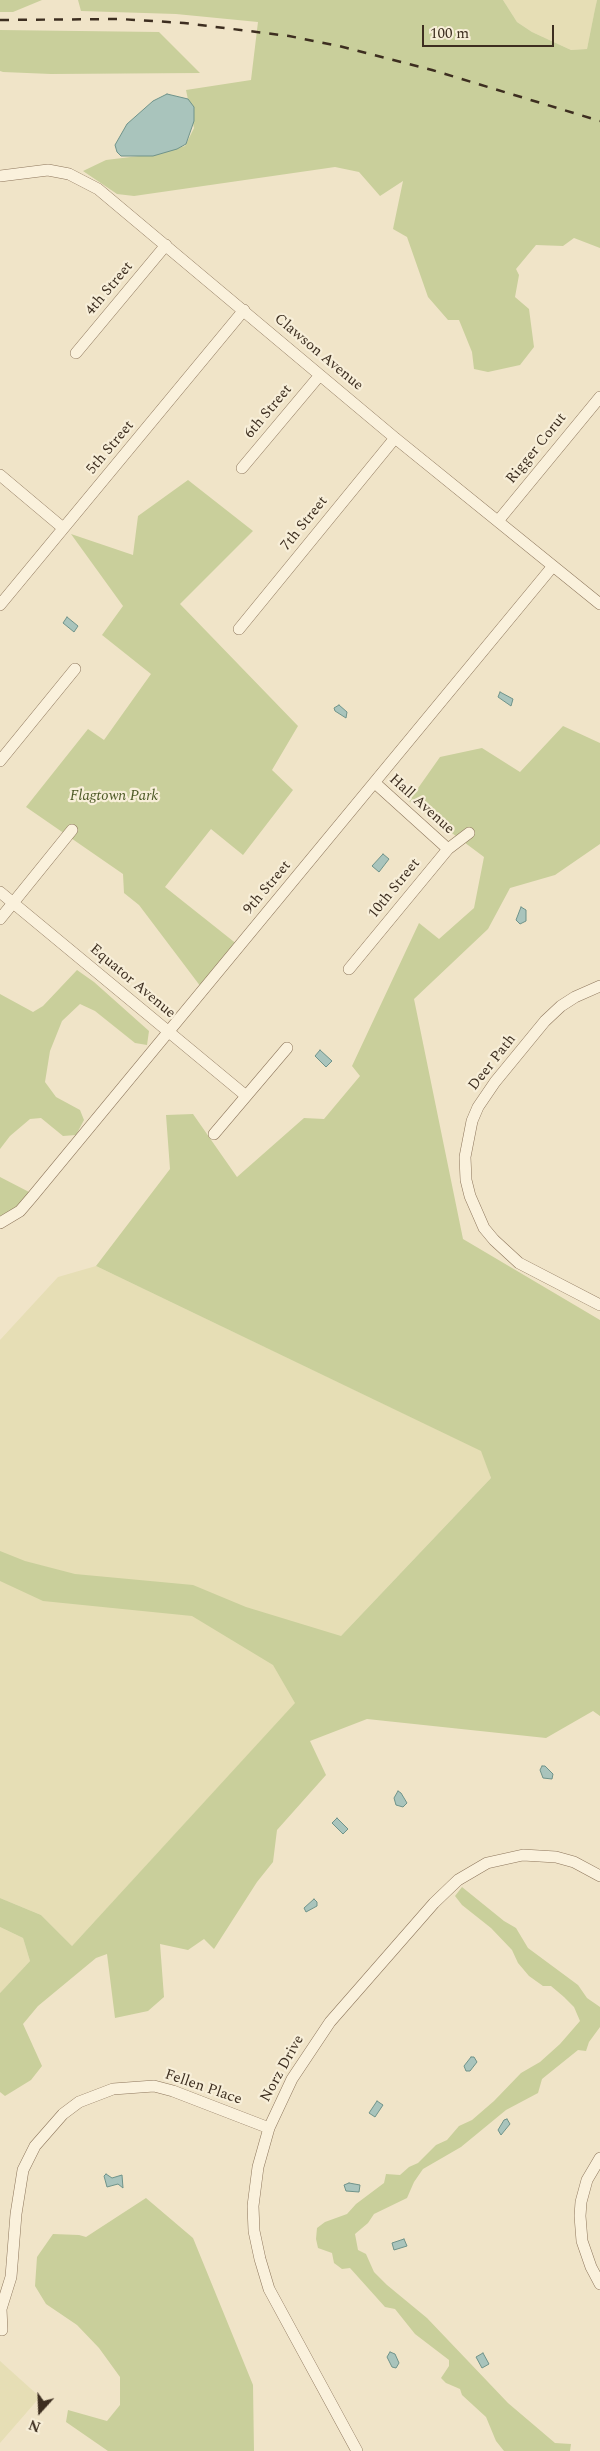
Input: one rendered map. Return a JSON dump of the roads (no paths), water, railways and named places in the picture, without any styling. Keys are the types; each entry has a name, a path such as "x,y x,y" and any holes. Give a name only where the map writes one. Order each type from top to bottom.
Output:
{"street":[{"name":"Clawson Avenue","path":"0,176 48,170 69,174 98,189 395,438 600,604"},
{"name":"4th Street","path":"76,353 166,245"},
{"name":"5th Street","path":"0,605 244,310"},
{"name":"6th Street","path":"242,468 320,375"},
{"name":"Rigger Corut","path":"498,521 600,397"},
{"name":"7th Street","path":"239,629 395,438"},
{"path":"0,475 63,528"},
{"name":"9th Street","path":"0,1223 20,1211 170,1032 553,566"},
{"path":"0,761 75,669"},
{"name":"Hall Avenue","path":"374,782 448,849"},
{"path":"0,919 72,830"},
{"name":"10th Street","path":"349,969 448,849 469,833"},
{"name":"Equator Avenue","path":"0,892 245,1095"},
{"name":"Deer Path","path":"600,986 575,997 554,1012 495,1082 478,1107 472,1121 466,1157 466,1180 470,1196 481,1221 494,1240 519,1263 600,1305"},
{"path":"214,1134 245,1095 287,1048"},
{"name":"Norz Drive","path":"357,2451 269,2288 260,2259 254,2231 253,2206 258,2168 269,2128 292,2079 330,2022 434,1903 458,1880 487,1863 523,1855 556,1857 574,1862 600,1876"},
{"name":"Fellen Place","path":"2,2330 1,2309 11,2276 16,2214 24,2170 35,2146 62,2114 79,2102 114,2089 154,2086 173,2091 269,2128"},
{"path":"600,2158 587,2180 581,2202 580,2216 582,2240 591,2267 600,2284"}],"water":[{"path":"167,94 188,99 194,107 194,121 186,144 177,149 153,156 121,156 117,152 115,145 127,124 153,101"},
{"path":"67,617 78,626 74,632 63,623"},
{"path":"500,692 513,699 511,706 498,697"},
{"path":"339,705 347,712 346,718 335,711 334,708"},
{"path":"383,854 389,859 379,872 372,866"},
{"path":"521,907 526,910 526,921 520,924 516,920"},
{"path":"320,1050 332,1061 326,1067 315,1056"},
{"path":"542,1766 545,1766 553,1774 552,1779 543,1778 540,1770"},
{"path":"398,1791 407,1803 403,1807 396,1805 394,1798"},
{"path":"337,1818 348,1829 343,1834 332,1823"},
{"path":"314,1899 317,1902 317,1906 306,1912 304,1908"},
{"path":"471,2057 474,2057 477,2062 470,2071 466,2071 464,2066"},
{"path":"377,2101 383,2105 375,2117 369,2113"},
{"path":"507,2119 510,2124 501,2135 498,2130 504,2120"},
{"path":"106,2174 112,2178 122,2175 123,2188 118,2184 107,2187 104,2176"},
{"path":"349,2183 360,2185 359,2192 346,2191 344,2185"},
{"path":"404,2239 407,2246 394,2250 392,2243"},
{"path":"390,2352 395,2354 399,2363 396,2368 392,2367 387,2357"},
{"path":"483,2353 489,2364 482,2368 476,2357"}],"railway":[{"path":"0,20 120,19 184,23 289,36 339,46 432,70 600,121"}],"park label":[{"name":"Flagtown Park","path":"114,797"}]}
